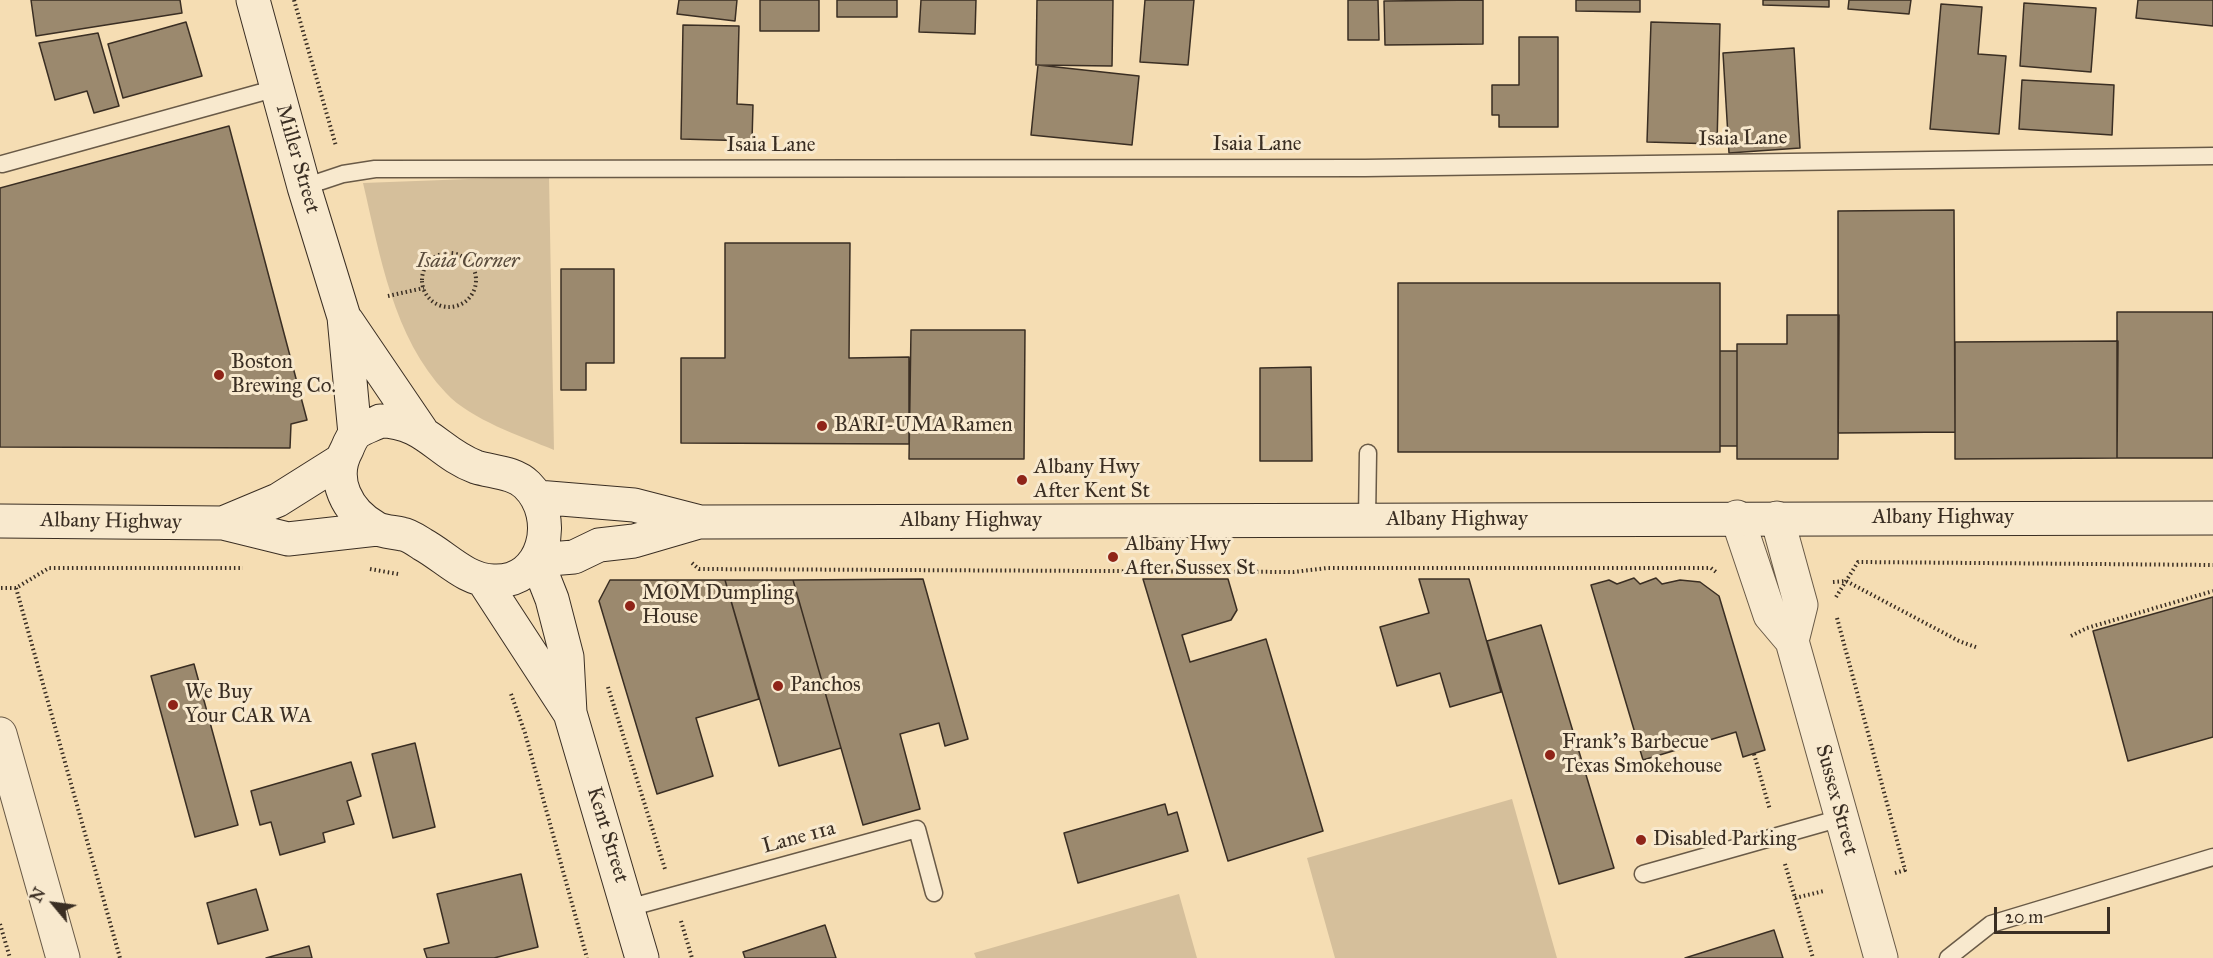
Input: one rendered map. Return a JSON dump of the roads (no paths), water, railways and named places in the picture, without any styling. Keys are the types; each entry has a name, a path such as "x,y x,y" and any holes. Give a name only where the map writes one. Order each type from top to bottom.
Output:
{"main road":[{"name":"Miller Street","path":"253,0 304,187 344,317 347,448 341,488 351,509 377,529"},
{"name":"Miller Street","path":"344,317 421,430"},
{"name":"Albany Highway","path":"223,523 278,500 380,421 399,421 421,430"},
{"path":"377,529 405,534 438,552 463,573 483,580 496,582 521,574 537,561 545,536 544,517 537,497 525,483 506,474 475,466 446,450 421,430"},
{"name":"Albany Highway","path":"537,497 633,506 700,522 2213,518"},
{"name":"Sussex Street","path":"1737,518 1770,615 1792,641 1881,958"},
{"name":"Sussex Street","path":"1777,518 1801,605 1792,641"},
{"name":"Albany Highway","path":"0,521 223,523 288,539 377,529"},
{"name":"Albany Highway","path":"537,561 574,557 599,546 634,541 700,522"},
{"name":"Kent Street","path":"537,561 552,599 567,657 570,713 642,958"},
{"name":"Kent Street","path":"483,580 570,713"},
{"path":"0,734 7,786 63,958"}],"lane":[{"path":"2,164 277,88"},
{"name":"Isaia Lane","path":"304,187 343,174 375,169 1369,168 2213,156"},
{"path":"1367,520 1368,453"},
{"path":"1643,874 1841,818"},
{"name":"Lane 11a","path":"628,908 917,829 934,893"},
{"path":"1948,958 1990,924 2213,857"}],"place":[{"name":"Boston Brewing Co.","path":"219,375"},
{"name":"BARI-UMA Ramen","path":"822,426"},
{"name":"Albany Hwy After Kent St","path":"1022,480"},
{"name":"Albany Hwy After Sussex St","path":"1113,557"},
{"name":"MOM Dumpling House","path":"630,606"},
{"name":"Panchos","path":"778,686"},
{"name":"We Buy Your CAR WA","path":"173,705"},
{"name":"Frank's Barbecue Texas Smokehouse","path":"1550,755"},
{"name":"Disabled Parking","path":"1641,840"}],"park label":[{"name":"Isaia Corner","path":"468,262"}]}
